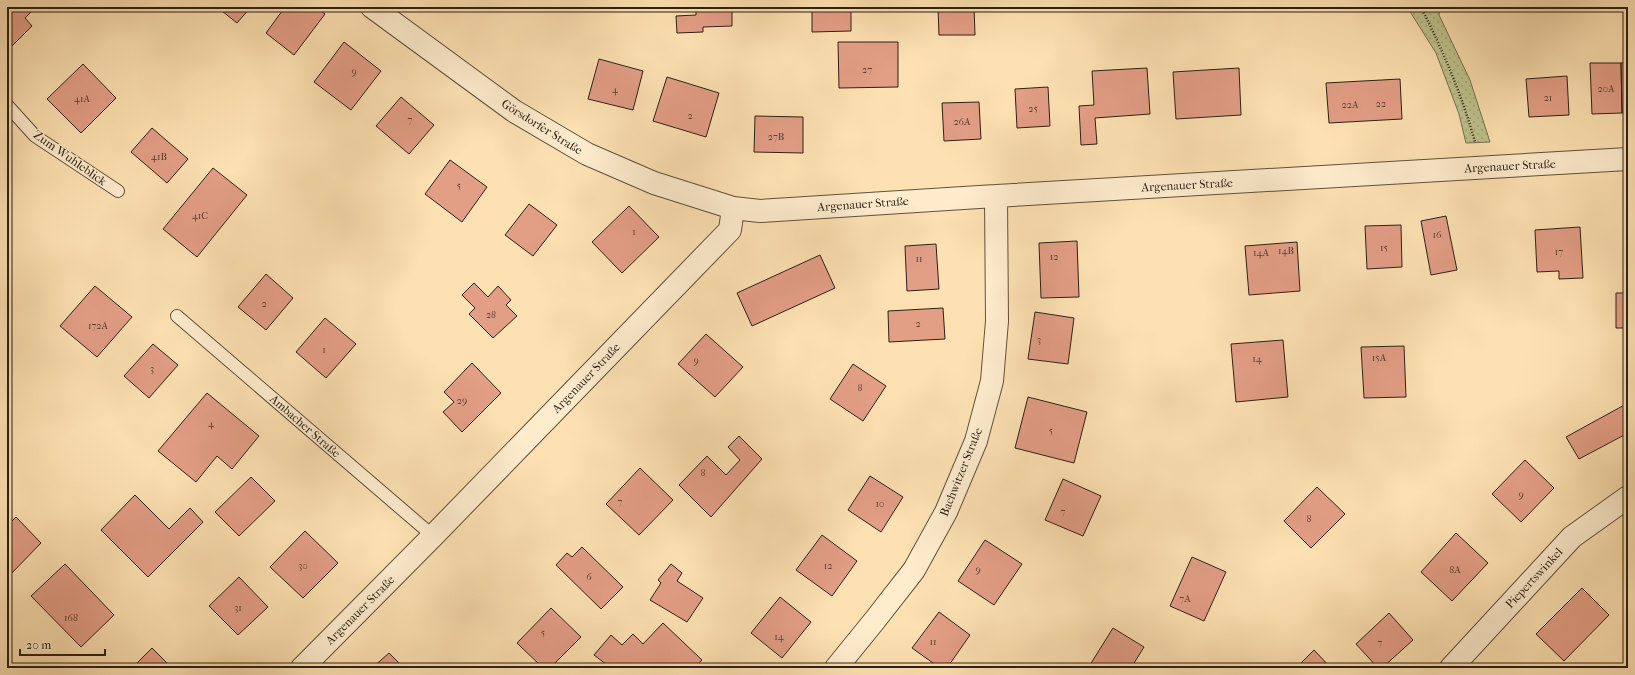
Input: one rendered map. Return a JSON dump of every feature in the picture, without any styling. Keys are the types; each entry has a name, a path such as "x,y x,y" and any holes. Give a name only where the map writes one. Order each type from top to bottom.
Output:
{"street":[{"name":"Görsdorfer Straße","path":"372,7 514,111 586,154 654,183 733,208"},
{"name":"Argenauer Straße","path":"302,668 433,536 730,230 733,208 760,211 1628,159"},
{"name":"Bachwitzer Straße","path":"836,668 876,620 914,570 946,512 976,441 992,381 997,321 996,196"},
{"name":"Piepertswinkel","path":"1451,668 1572,537 1627,500"}],"lane":[{"name":"Zum Wuhleblick","path":"7,105 35,136 118,191"},
{"name":"Ambacher Straße","path":"176,316 433,536"}],"path":[{"path":"1421,7 1446,59 1466,110 1475,142 1479,168"}],"green space":[{"path":"1276,7 1440,7 1439,15 1470,80 1490,142 1466,143 1459,114 1436,53 1409,10 1293,10"}],"building":[{"path":"7,7 36,7 25,18 32,26 7,51"},
{"path":"217,7 251,7 237,23"},
{"path":"285,7 316,7 325,14 294,55 266,33"},
{"path":"713,7 732,7 732,26 703,27 703,32 677,33 676,16 696,15 696,10 713,10"},
{"path":"812,7 851,7 851,31 812,32"},
{"path":"938,7 974,7 975,35 939,35"},
{"path":"344,42 381,71 351,110 314,82"},
{"path":"838,42 898,42 898,87 839,88"},
{"path":"599,59 643,71 633,110 588,99"},
{"path":"1628,62 1628,113 1622,113 1621,63"},
{"path":"1590,63 1621,63 1622,113 1592,114"},
{"path":"83,64 116,98 81,133 47,99"},
{"path":"1147,68 1150,114 1095,118 1097,144 1081,145 1079,106 1094,105 1092,71"},
{"path":"1239,68 1241,115 1176,119 1173,72"},
{"path":"1567,76 1569,115 1529,117 1526,79"},
{"path":"667,77 719,93 706,137 653,121"},
{"path":"1400,79 1402,119 1329,123 1326,83"},
{"path":"1048,87 1050,126 1017,128 1015,89"},
{"path":"401,97 434,125 409,154 376,126"},
{"path":"979,102 981,139 944,141 942,103"},
{"path":"755,116 803,117 803,153 754,152"},
{"path":"152,128 188,159 167,183 131,152"},
{"path":"450,160 487,187 462,222 425,194"},
{"path":"213,168 247,195 197,257 163,229"},
{"path":"529,204 557,225 533,256 505,235"},
{"path":"629,206 659,237 622,273 592,242"},
{"path":"1446,216 1457,270 1431,275 1421,221"},
{"path":"1401,225 1402,267 1367,269 1365,226"},
{"path":"1580,227 1583,278 1559,279 1559,271 1537,272 1535,230"},
{"path":"1077,241 1079,297 1041,298 1039,243"},
{"path":"1297,242 1300,291 1249,295 1245,246"},
{"path":"936,244 939,289 907,291 905,246"},
{"path":"820,255 835,288 752,326 737,293"},
{"path":"266,274 293,298 266,330 238,307"},
{"path":"474,283 488,297 498,286 511,300 506,305 517,316 493,338 469,314 475,308 462,295"},
{"path":"95,286 132,317 97,357 60,326"},
{"path":"1616,293 1628,293 1628,328 1616,328"},
{"path":"943,308 945,339 889,342 888,311"},
{"path":"1035,312 1074,318 1068,364 1028,359"},
{"path":"325,318 356,344 326,378 296,352"},
{"path":"706,334 743,367 715,397 678,364"},
{"path":"1283,340 1288,397 1236,402 1231,344"},
{"path":"153,344 178,365 149,398 124,376"},
{"path":"1404,346 1406,397 1364,398 1361,347"},
{"path":"472,363 501,393 462,432 443,412 454,402 444,392"},
{"path":"853,364 886,386 863,421 830,399"},
{"path":"207,393 259,436 232,469 217,456 196,482 158,451"},
{"path":"1028,397 1087,412 1074,463 1015,448"},
{"path":"1628,403 1628,433 1579,459 1566,437"},
{"path":"739,436 762,459 711,517 679,485 707,456 726,475 740,460 728,447"},
{"path":"1525,460 1554,488 1521,522 1492,494"},
{"path":"640,468 673,500 639,535 606,504"},
{"path":"870,476 903,497 881,532 848,510"},
{"path":"251,477 275,501 239,536 215,512"},
{"path":"1063,479 1101,496 1083,536 1045,520"},
{"path":"1317,487 1345,514 1311,548 1284,521"},
{"path":"135,495 169,529 190,508 203,522 148,577 101,530"},
{"path":"16,517 41,543 8,577 7,526"},
{"path":"305,531 338,563 303,598 270,567"},
{"path":"1456,533 1488,563 1452,601 1421,572"},
{"path":"822,535 857,561 832,596 796,570"},
{"path":"985,540 1022,564 994,605 958,581"},
{"path":"582,547 623,587 601,609 556,565 567,553 572,557"},
{"path":"1192,557 1226,572 1204,621 1170,606"},
{"path":"65,564 114,615 81,647 31,596"},
{"path":"671,564 682,573 677,581 703,598 687,622 650,600 661,583 658,580"},
{"path":"239,577 268,607 238,635 209,606"},
{"path":"1582,588 1609,615 1564,661 1536,634"},
{"path":"780,597 811,622 782,658 751,633"},
{"path":"551,608 581,637 550,668 543,668 517,643"},
{"path":"939,612 970,635 947,668 940,668 912,648"},
{"path":"1389,613 1413,640 1382,668 1378,668 1356,644"},
{"path":"663,623 702,660 694,668 611,668 594,655 611,635 622,645 633,634 643,644"},
{"path":"1113,628 1144,647 1131,668 1088,668"},
{"path":"152,648 172,668 132,668"},
{"path":"1314,650 1331,668 1296,668"},
{"path":"389,653 404,668 372,668"}]}
